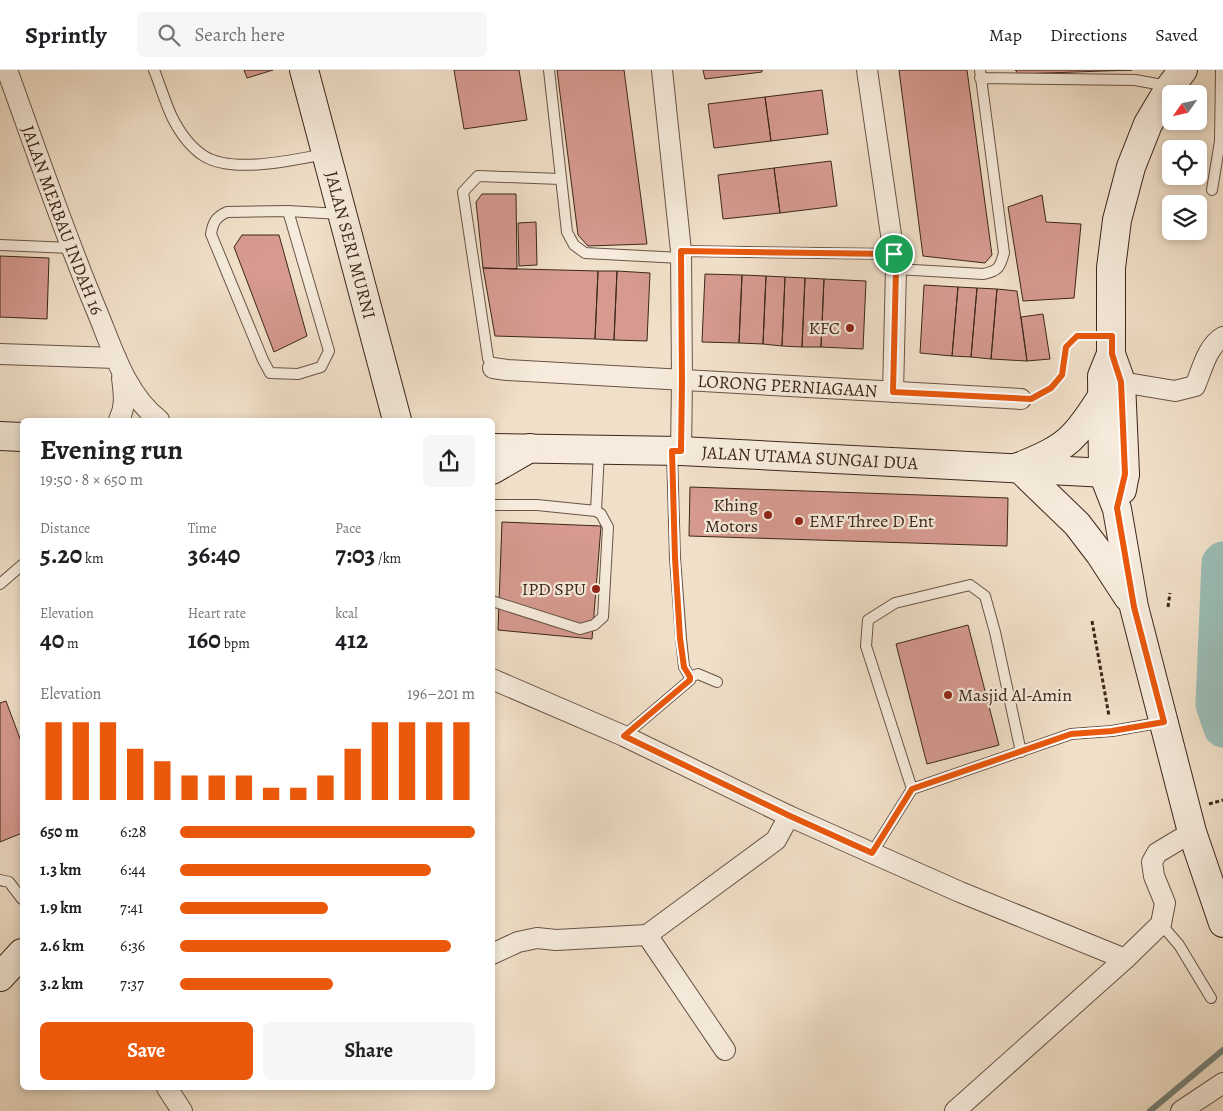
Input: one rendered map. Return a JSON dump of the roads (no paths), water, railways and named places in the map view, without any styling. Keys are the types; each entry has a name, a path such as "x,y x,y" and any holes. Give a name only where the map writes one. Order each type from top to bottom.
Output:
{"main road":[{"name":"JALAN SERI MURNI","path":"304,70 396,418"},
{"path":"1177,78 1148,124 1131,167 1116,220 1110,268 1112,345 1102,376 1111,390 1117,508 1134,607 1192,832 1223,923"},
{"path":"1111,390 1070,439 1048,454 1018,467 1077,524 1100,554 1134,607"},
{"path":"0,436 20,438"},
{"name":"JALAN UTAMA SUNGAI DUA","path":"495,448 676,451 1114,473"},
{"path":"495,468 530,448"},
{"path":"0,977 20,955"}],"street":[{"name":"JALAN MERBAU INDAH 16","path":"7,70 71,248 119,363 146,410 156,418"},
{"path":"662,70 681,254 682,381 676,451"},
{"path":"868,70 895,262 893,392"},
{"path":"1111,390 1175,391 1195,386 1210,350 1217,340 1223,337"},
{"path":"0,354 119,363"},
{"name":"JALAN MERBAU INDAH 16","path":"119,363 125,398 124,410 120,418"},
{"name":"LORONG PERNIAGAAN","path":"493,368 682,381 1021,400"},
{"path":"495,680 624,736 790,816 872,853 1126,959"},
{"path":"495,953 518,942 537,938 556,940 647,935 776,840 790,816"},
{"path":"955,1111 1126,959 1161,924 1165,903 1154,876 1152,862 1157,853 1192,832"},
{"path":"647,935 725,1050"},
{"path":"1181,1111 1223,1084"},
{"path":"168,1090 182,1111"}],"lane":[{"path":"154,70 172,117 186,139 204,156 222,162 247,165 273,163 326,154"},
{"path":"549,70 567,232 574,245 585,253 681,254 895,262 983,274 993,272 1000,266 1004,253 980,74 1135,80 1177,78"},
{"path":"1212,190 1220,141 1221,70"},
{"path":"493,368 488,358 463,192 478,176 560,179"},
{"path":"288,211 329,351 321,367 298,374 270,373 211,234 213,224 219,216 227,212 288,211 342,214"},
{"path":"0,245 71,248"},
{"path":"596,511 599,449"},
{"path":"624,736 689,682 690,677 684,667 680,638 675,558 676,451"},
{"path":"495,505 537,505 596,511 602,514 608,527 603,617 594,625 580,629 495,602"},
{"path":"0,584 20,567"},
{"path":"912,789 866,646 868,620 895,603 970,585 985,596 1022,752"},
{"path":"690,677 698,674 717,682"},
{"path":"872,853 912,789 1071,734 1112,731 1164,722"},
{"path":"0,880 9,882 20,896"},
{"path":"1161,924 1179,945 1211,998"}],"waterway":[{"path":"1223,561 1221,563 1215,704 1223,728"},
{"path":"1150,1111 1223,1050"}],"place":[{"name":"KFC","path":"850,328"},
{"name":"Khing Motors","path":"768,515"},
{"name":"EMF Three D Ent","path":"799,521"},
{"name":"IPD SPU","path":"596,589"},
{"name":"Masjid Al-Amin","path":"948,695"}]}
